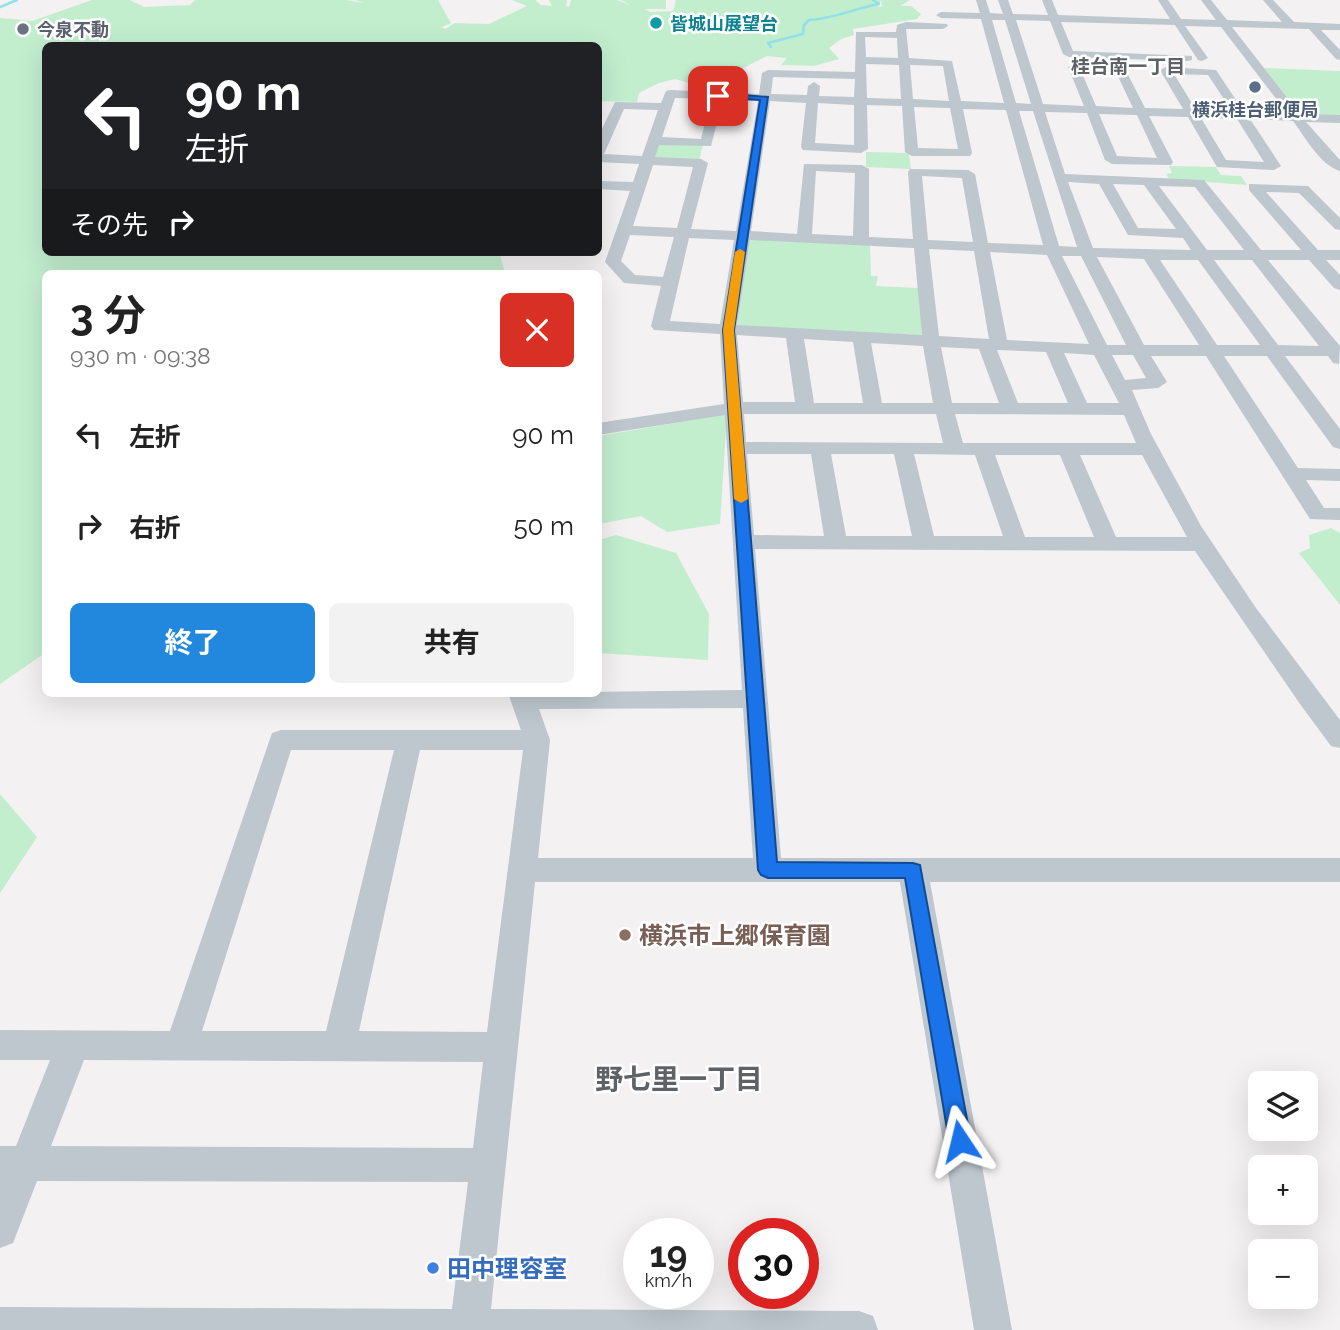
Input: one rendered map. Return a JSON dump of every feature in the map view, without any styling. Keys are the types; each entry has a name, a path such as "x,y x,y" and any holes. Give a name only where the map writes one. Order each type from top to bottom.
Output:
{"street":[{"path":"1003,0 1060,178 1087,251 1137,350 1158,382 1121,386"},
{"path":"1047,0 1069,54 1202,58 1163,0"},
{"path":"1206,0 1296,117 1340,167"},
{"path":"1268,0 1291,26"},
{"path":"937,2 943,26"},
{"path":"978,2 985,16 1052,250 1115,380 1121,386 1149,449 1202,544 1272,649 1340,739"},
{"path":"1093,15 1101,31"},
{"path":"860,60 905,61 948,63 965,153 912,152 905,61 906,44 901,27 943,26 985,16 1054,18 1093,15 1134,16 1179,22 1340,27"},
{"path":"1134,16 1144,33"},
{"path":"1312,26 1340,57"},
{"path":"815,74 808,147 861,149 860,34 906,44"},
{"path":"1107,43 1113,55"},
{"path":"1151,44 1158,56"},
{"path":"1074,67 1120,69 1166,162 1112,159 1092,110 1074,67"},
{"path":"1166,70 1212,72 1274,166 1222,164 1190,113 1166,70"},
{"path":"768,870 728,330 768,73 860,76"},
{"path":"670,282 630,280 612,262 670,94 1340,119"},
{"path":"655,141 706,143 718,96"},
{"path":"602,147 619,105 666,107"},
{"path":"602,116 615,116"},
{"path":"602,156 701,163 660,326 1101,350 1338,354"},
{"path":"804,238 808,167 862,169 861,240"},
{"path":"955,449 942,408 931,341 915,172 968,174 981,246 993,344 1010,408"},
{"path":"1060,178 1199,183 1338,354"},
{"path":"1104,180 1133,232 1187,234"},
{"path":"1149,181 1340,443"},
{"path":"602,185 639,187"},
{"path":"1340,226 1303,189 1254,187 1340,285"},
{"path":"625,230 1149,255 1340,255"},
{"path":"1149,255 1318,514 1340,514"},
{"path":"794,334 805,408"},
{"path":"860,337 873,408"},
{"path":"1052,347 1080,408"},
{"path":"602,428 735,408 1130,409"},
{"path":"737,448 1149,449"},
{"path":"902,448 925,543"},
{"path":"820,449 836,543"},
{"path":"983,449 1016,543"},
{"path":"1068,449 1108,544"},
{"path":"1292,474 1340,475"},
{"path":"744,542 1202,544"},
{"path":"469,1329 537,740 522,697"},
{"path":"600,697 755,699"},
{"path":"181,1046 281,740 537,740"},
{"path":"339,1046 408,740"},
{"path":"522,870 1340,870"},
{"path":"913,870 993,1330"},
{"path":"0,1045 502,1047"},
{"path":"0,1230 13,1163 73,1045"},
{"path":"13,1163 488,1165"},
{"path":"0,1325 859,1330"}],"green space":[{"path":"92,0 130,0 144,7 190,5 195,0 346,0 364,3 355,0 438,0 451,23 442,27 445,29 455,23 489,24 527,6 512,0 535,0 541,5 552,6 549,0 567,0 566,6 569,7 571,0 617,0 630,5 621,0 666,0 666,9 644,9 651,12 673,11 676,0 881,0 910,0 900,6 911,6 921,14 917,19 853,29 854,35 841,39 829,48 839,59 814,66 781,65 787,58 767,56 713,83 693,84 675,79 659,83 639,93 637,102 602,101 602,42 42,42 42,256 500,256 504,270 42,270 42,655 0,684 0,18 32,21"},
{"path":"1264,68 1340,71 1340,116 1301,115"},
{"path":"659,143 703,144 699,161 653,159"},
{"path":"866,152 909,153 911,169 866,167"},
{"path":"1169,166 1216,167 1221,175 1241,176 1247,185 1169,179 1166,174 1172,173"},
{"path":"749,239 870,245 871,276 878,276 876,286 918,288 922,335 737,327"},
{"path":"727,414 720,524 667,532 641,516 602,523 602,435"},
{"path":"1331,528 1340,533 1340,605 1299,553 1310,548 1309,535"},
{"path":"616,535 676,553 709,614 708,660 602,653 602,539"},
{"path":"0,794 37,837 0,893"}],"waterway":[{"path":"0,7 17,0"},
{"path":"771,47 768,43 803,34 804,25 809,20 879,4 873,0"}],"slow traffic":[{"path":"740,252 728,330 741,499"}],"place":[{"name":"皆城山展望台","path":"656,23"},
{"name":"今泉不動","path":"23,29"},
{"name":"横浜桂台郵便局","path":"1255,87"},
{"name":"横浜市上郷保育園","path":"625,935"},
{"name":"田中理容室","path":"433,1268"}],"district":[{"name":"桂台南一丁目","path":"1128,66"},
{"name":"野七里一丁目","path":"679,1079"}],"route":[{"path":"718,96 764,97 728,330 768,870 913,870 960,1141"}]}
